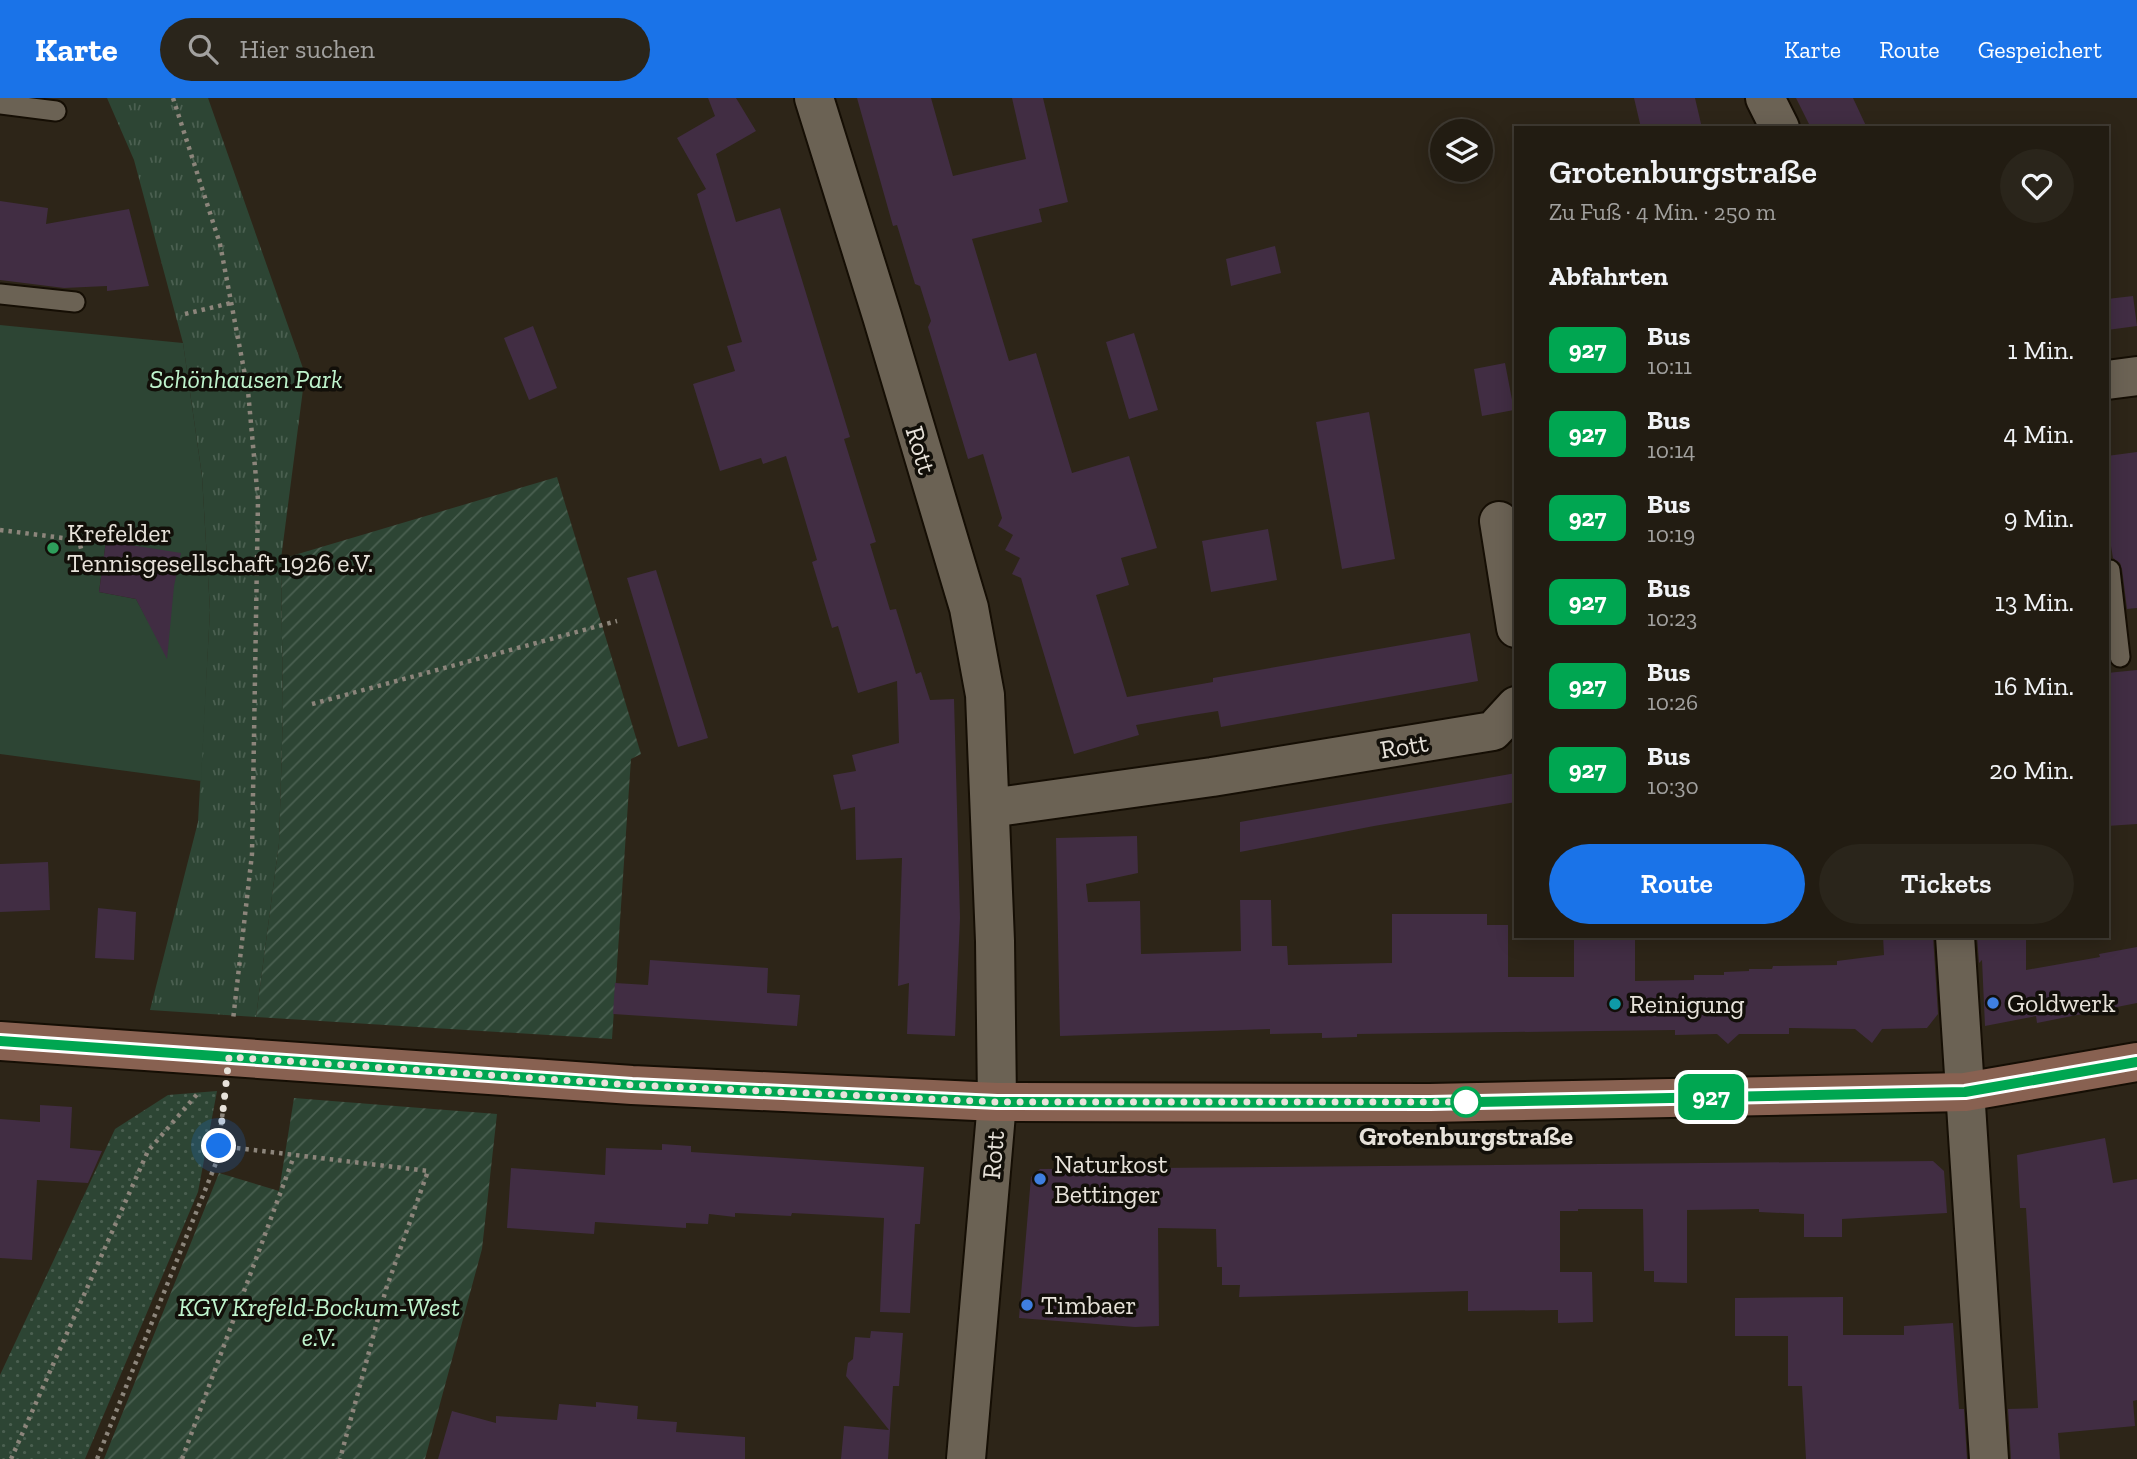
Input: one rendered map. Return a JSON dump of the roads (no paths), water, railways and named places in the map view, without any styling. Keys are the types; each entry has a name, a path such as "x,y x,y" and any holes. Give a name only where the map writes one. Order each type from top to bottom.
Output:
{"street":[{"name":"Rott","path":"814,98 969,608 985,695 995,941 997,1102 967,1459"},
{"path":"1765,98 1779,126"},
{"path":"2109,380 2137,376"},
{"path":"1499,521 1514,615"},
{"name":"Rott","path":"990,808 1212,777 1493,731 1514,708"},
{"path":"1955,938 1989,1459"},
{"path":"0,1041 632,1085 997,1102 1430,1103 1965,1092 2137,1062"}],"lane":[{"path":"0,104 56,111"},
{"path":"0,294 75,302"},
{"path":"2109,570 2120,657"}],"place":[{"name":"Krefelder Tennisgesellschaft 1926 e.V.","path":"53,548"},
{"name":"Goldwerk","path":"1993,1003"},
{"name":"Reinigung","path":"1615,1004"},
{"name":"Grotenburgstraße","path":"1466,1102"},
{"name":"Naturkost Bettinger","path":"1040,1179"},
{"name":"Timbaer","path":"1027,1305"}],"park label":[{"name":"Schönhausen Park","path":"246,379"},
{"name":"KGV Krefeld-Bockum-West e.V.","path":"319,1322"}]}
